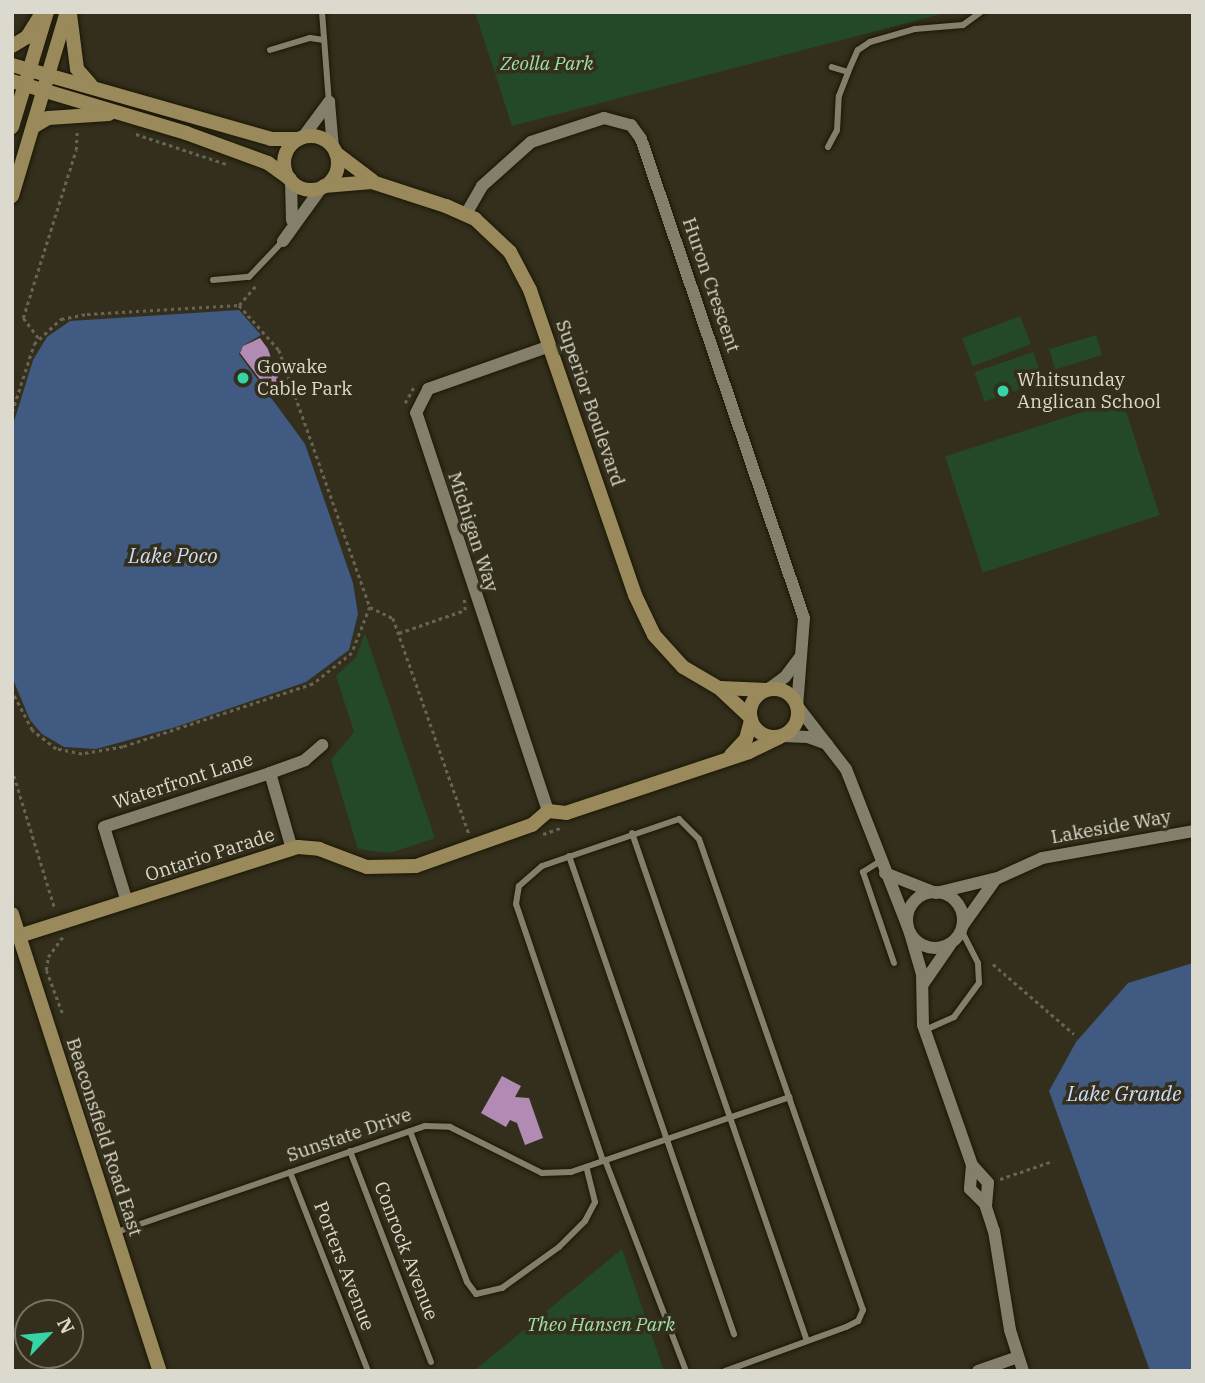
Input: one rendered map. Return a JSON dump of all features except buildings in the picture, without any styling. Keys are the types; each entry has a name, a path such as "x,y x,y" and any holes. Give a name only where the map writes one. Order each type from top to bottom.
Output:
{"street":[{"path":"12,46 29,34 45,12"},
{"path":"12,127 19,83 30,70 45,12"},
{"path":"12,196 69,12"},
{"path":"69,12 77,69 93,86"},
{"path":"12,65 271,139 320,137 335,150"},
{"path":"19,83 125,114 268,163 307,189 323,186"},
{"path":"286,236 294,211 291,180 285,159 329,102"},
{"path":"286,236 337,170 329,102"},
{"path":"33,127 57,117 125,114"},
{"name":"Huron Crescent","path":"466,214 482,186 531,142 604,118 631,125 645,152 802,611 806,629 797,707"},
{"name":"Superior Boulevard","path":"335,150 374,182 466,214 496,236 515,259 550,346 635,595 654,635 683,667 719,688 751,719"},
{"name":"Superior Boulevard","path":"323,186 374,182"},
{"name":"Michigan Way","path":"548,811 416,413 428,389 550,346"},
{"path":"727,758 746,739 755,698 785,677 802,654"},
{"name":"Superior Boulevard","path":"719,688 766,690"},
{"path":"766,690 786,692 828,744 850,777 882,867 909,930 923,984 925,1030 972,1165 988,1183 986,1206 1023,1371"},
{"path":"781,736 794,727 797,707"},
{"path":"751,719 762,734 808,737 828,744"},
{"name":"Ontario Parade","path":"19,936 292,849 319,849 367,867 390,870 416,866 532,825 548,811 566,813 727,758 781,736"},
{"name":"Waterfront Lane","path":"127,902 104,827 305,760 322,745"},
{"name":"Waterfront Lane","path":"270,773 292,849"},
{"name":"Lakeside Way","path":"935,893 998,878 1042,858 1193,831"},
{"path":"882,867 958,905 962,928 923,984"},
{"name":"Lakeside Way","path":"962,928 998,878"},
{"path":"909,930 914,901 935,893"},
{"name":"Beaconsfield Road East","path":"12,914 160,1371"},
{"path":"909,930 927,947 938,948 953,941"},
{"path":"978,1371 1018,1357"}],"lane":[{"path":"322,12 329,102"},
{"path":"828,147 837,130 839,96 859,50 870,42 915,29 963,24 981,12"},
{"path":"270,50 310,38 324,40"},
{"path":"832,67 848,72"},
{"path":"213,280 236,282 249,277 286,236"},
{"path":"686,1371 604,1160 516,904 526,876 569,856 680,819 699,839 863,1310 858,1321 725,1371"},
{"path":"632,833 807,1341"},
{"path":"569,856 734,1334"},
{"path":"882,867 863,872 894,963"},
{"path":"925,1030 954,1017 979,983 978,963 962,928"},
{"name":"Sunstate Drive","path":"115,1233 425,1126 450,1127 542,1173 586,1167 790,1097"},
{"path":"410,1131 467,1282 476,1294 502,1288 559,1247 585,1221 595,1202 586,1167"},
{"name":"Conrock Avenue","path":"350,1151 431,1362"},
{"name":"Porters Avenue","path":"290,1172 368,1371"}],"path":[{"path":"38,338 23,318 76,150 77,125 60,126 57,117"},
{"path":"130,132 240,167"},
{"path":"12,412 38,338 54,323 74,315 239,305 263,276"},
{"path":"12,692 32,730 48,744 65,751 92,754 165,735 293,692 337,668 352,653 370,607 279,351 239,305"},
{"path":"370,607 393,618 473,846"},
{"path":"12,714 20,710"},
{"path":"12,769 64,939 48,957 46,970 62,1013"},
{"path":"542,834 569,825"},
{"path":"993,964 1074,1034"},
{"path":"996,1180 1053,1161"}],"green space":[{"name":"Zeolla Park","path":"475,12 949,12 512,126"},
{"path":"1020,316 1031,344 973,366 962,338"},
{"path":"1096,335 1102,355 1055,369 1049,349"},
{"path":"1033,352 1043,381 984,401 974,372"},
{"path":"1122,399 1160,515 983,573 945,456"},
{"path":"365,633 435,838 390,853 358,849 331,760 354,732 336,676 356,657"},
{"name":"Theo Hansen Park","path":"622,1249 664,1371 474,1371"}],"water":[{"name":"Lake Poco","path":"239,310 261,335 243,346 239,354 305,444 353,583 358,614 349,650 306,682 176,727 96,749 64,747 42,734 30,720 12,677 12,428 33,360 47,337 70,321"},
{"name":"Lake Grande","path":"1193,963 1193,1371 1150,1371 1049,1091 1076,1042 1128,983"}],"place":[{"name":"Gowake Cable Park","path":"243,378"},
{"name":"Whitsunday Anglican School","path":"1003,391"}]}
